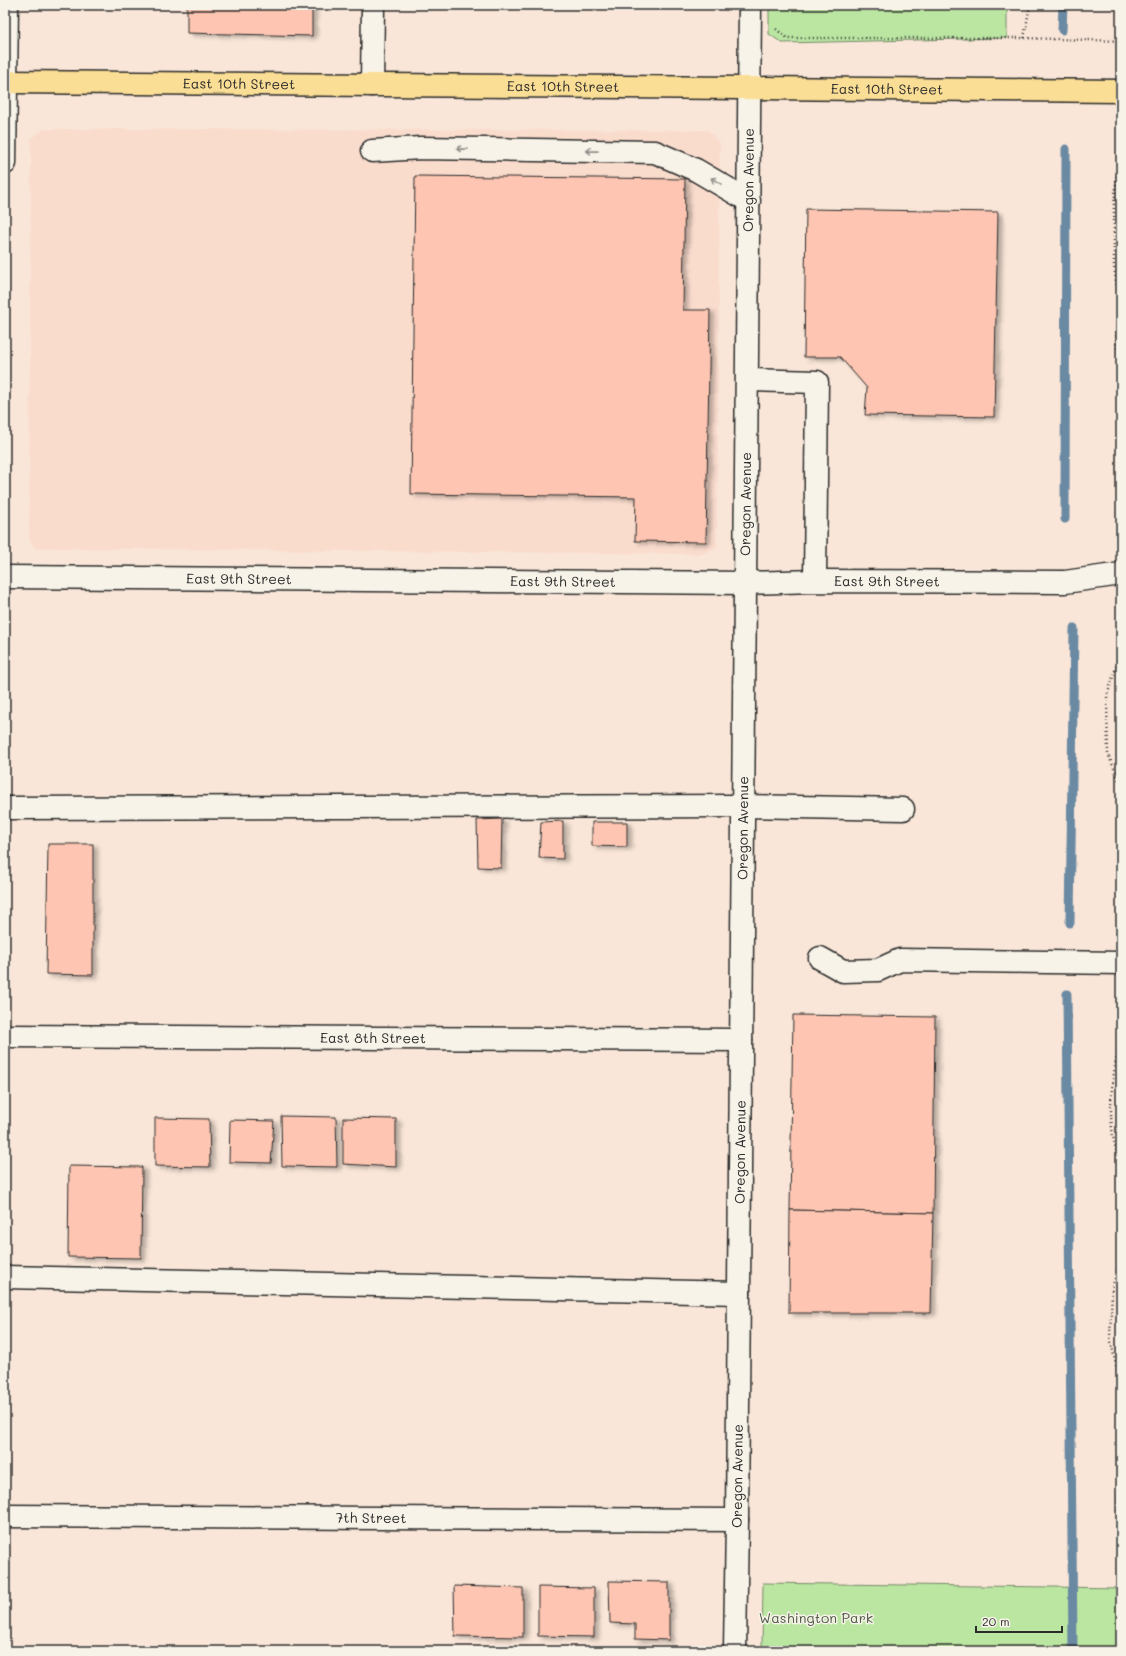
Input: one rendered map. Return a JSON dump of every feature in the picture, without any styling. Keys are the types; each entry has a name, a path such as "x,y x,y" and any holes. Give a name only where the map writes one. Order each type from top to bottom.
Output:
{"main road":[{"name":"East 10th Street","path":"6,82 1121,91"}],"street":[{"path":"5,163 7,5"},
{"path":"372,85 373,5"},
{"name":"Oregon Avenue","path":"734,1651 737,1520 748,380 750,5"},
{"path":"372,151 421,148 655,152 696,170 749,201"},
{"path":"748,380 817,382 815,581"},
{"name":"East 9th Street","path":"5,577 746,583 815,581 1065,582 1121,574"},
{"path":"5,808 743,806 903,809"},
{"path":"820,958 843,971 878,970 900,960 1121,963"},
{"name":"East 8th Street","path":"5,1036 741,1040"},
{"path":"5,1277 739,1293"},
{"name":"7th Street","path":"5,1516 737,1520"}],"path":[{"path":"1024,38 1030,5"},
{"path":"775,28 787,38 1024,38 1121,42"},
{"path":"1121,153 1119,155 1114,204 1114,267 1119,299 1116,339 1121,372"},
{"path":"1121,651 1106,696 1108,754 1121,785"},
{"path":"1121,1039 1115,1061 1111,1099 1113,1135 1121,1166"},
{"path":"1121,1255 1112,1288 1110,1338 1121,1389"},
{"path":"1121,1482 1118,1494 1119,1531 1121,1540"},
{"path":"1119,1651 1121,1643"}],"shaded area":[{"path":"44,129 708,130 720,143 717,547 702,554 35,548 29,539 31,138"}],"green space":[{"path":"769,5 1007,5 1007,38 782,43 769,34"},
{"name":"Washington Park","path":"763,1583 1121,1588 1121,1651 762,1651"}],"building":[{"path":"187,5 312,5 312,36 187,33"},
{"path":"415,176 685,179 683,310 710,310 706,542 635,541 636,497 411,494"},
{"path":"806,209 998,212 994,417 865,415 867,388 840,357 804,357"},
{"path":"502,819 501,868 478,867 477,820"},
{"path":"563,821 563,859 539,858 541,822"},
{"path":"592,822 627,822 627,847 592,846"},
{"path":"48,844 93,844 93,975 46,974"},
{"path":"793,1015 935,1017 933,1213 790,1210"},
{"path":"281,1116 336,1117 337,1167 282,1166"},
{"path":"155,1118 209,1119 210,1167 155,1166"},
{"path":"343,1118 396,1119 396,1167 343,1164"},
{"path":"230,1120 274,1121 271,1163 229,1162"},
{"path":"69,1166 142,1167 141,1258 68,1257"},
{"path":"790,1210 933,1213 931,1313 789,1313"},
{"path":"609,1581 669,1582 669,1640 635,1639 635,1624 610,1623"},
{"path":"454,1586 523,1588 523,1637 455,1636"},
{"path":"538,1587 594,1588 594,1637 538,1636"}],"waterway":[{"path":"1062,30 1063,5"},
{"path":"1065,519 1066,149"},
{"path":"1070,923 1074,628"},
{"path":"1067,994 1073,1651"}]}
